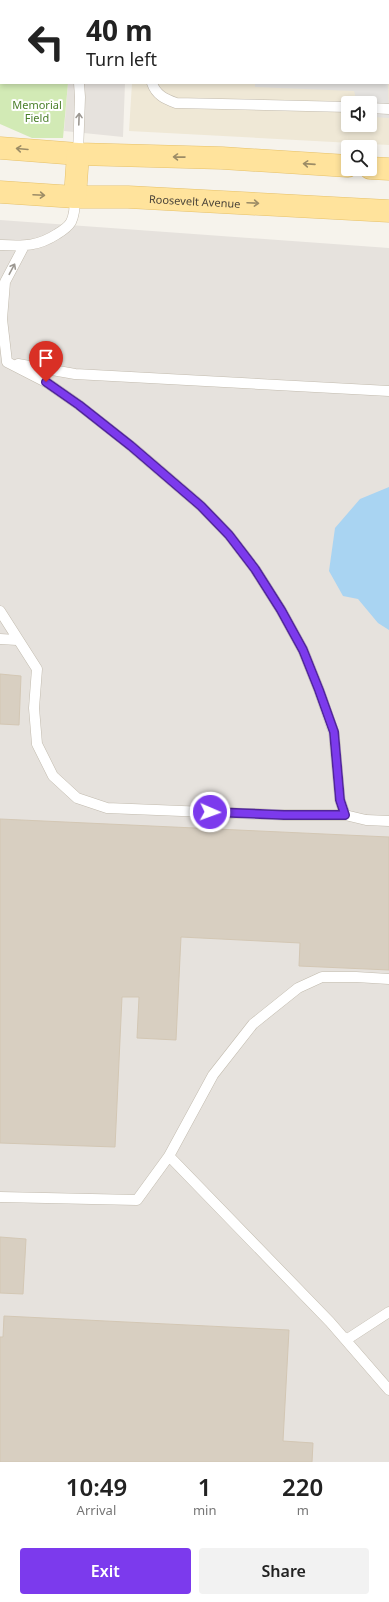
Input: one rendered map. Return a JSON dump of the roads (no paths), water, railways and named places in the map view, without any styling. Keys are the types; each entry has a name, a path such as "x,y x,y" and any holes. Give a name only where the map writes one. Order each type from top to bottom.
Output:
{"main road":[{"path":"0,148 78,154 222,158 341,166"},
{"path":"76,197 78,154"},
{"path":"377,168 389,169"},
{"name":"Roosevelt Avenue","path":"0,192 76,197 136,198 389,210"}],"lane":[{"path":"78,154 79,84"},
{"path":"152,84 154,89 161,96 176,103 341,107"},
{"path":"377,108 389,109"},
{"path":"0,245 24,246 45,241 64,230 71,221 76,197"},
{"path":"2,362 2,319 5,282 24,246"},
{"path":"2,362 75,374 389,392"},
{"path":"2,362 46,382 79,405 131,446 201,506 229,535 255,569 281,610 303,650 334,732 340,800 345,815"},
{"path":"0,611 17,640 37,669 34,708 37,744 53,776 77,798 107,808 284,815 345,815 366,820 389,821"},
{"path":"0,639 17,640"},
{"path":"0,1197 137,1200 168,1156 213,1074 253,1024 298,988 322,977 389,979"},
{"path":"168,1156 346,1340 389,1390"},
{"path":"346,1340 389,1312"}],"water":[{"path":"389,487 389,630 378,623 358,599 343,596 329,571 335,528 360,499"}],"park label":[{"name":"Memorial Field","path":"37,110"}]}
